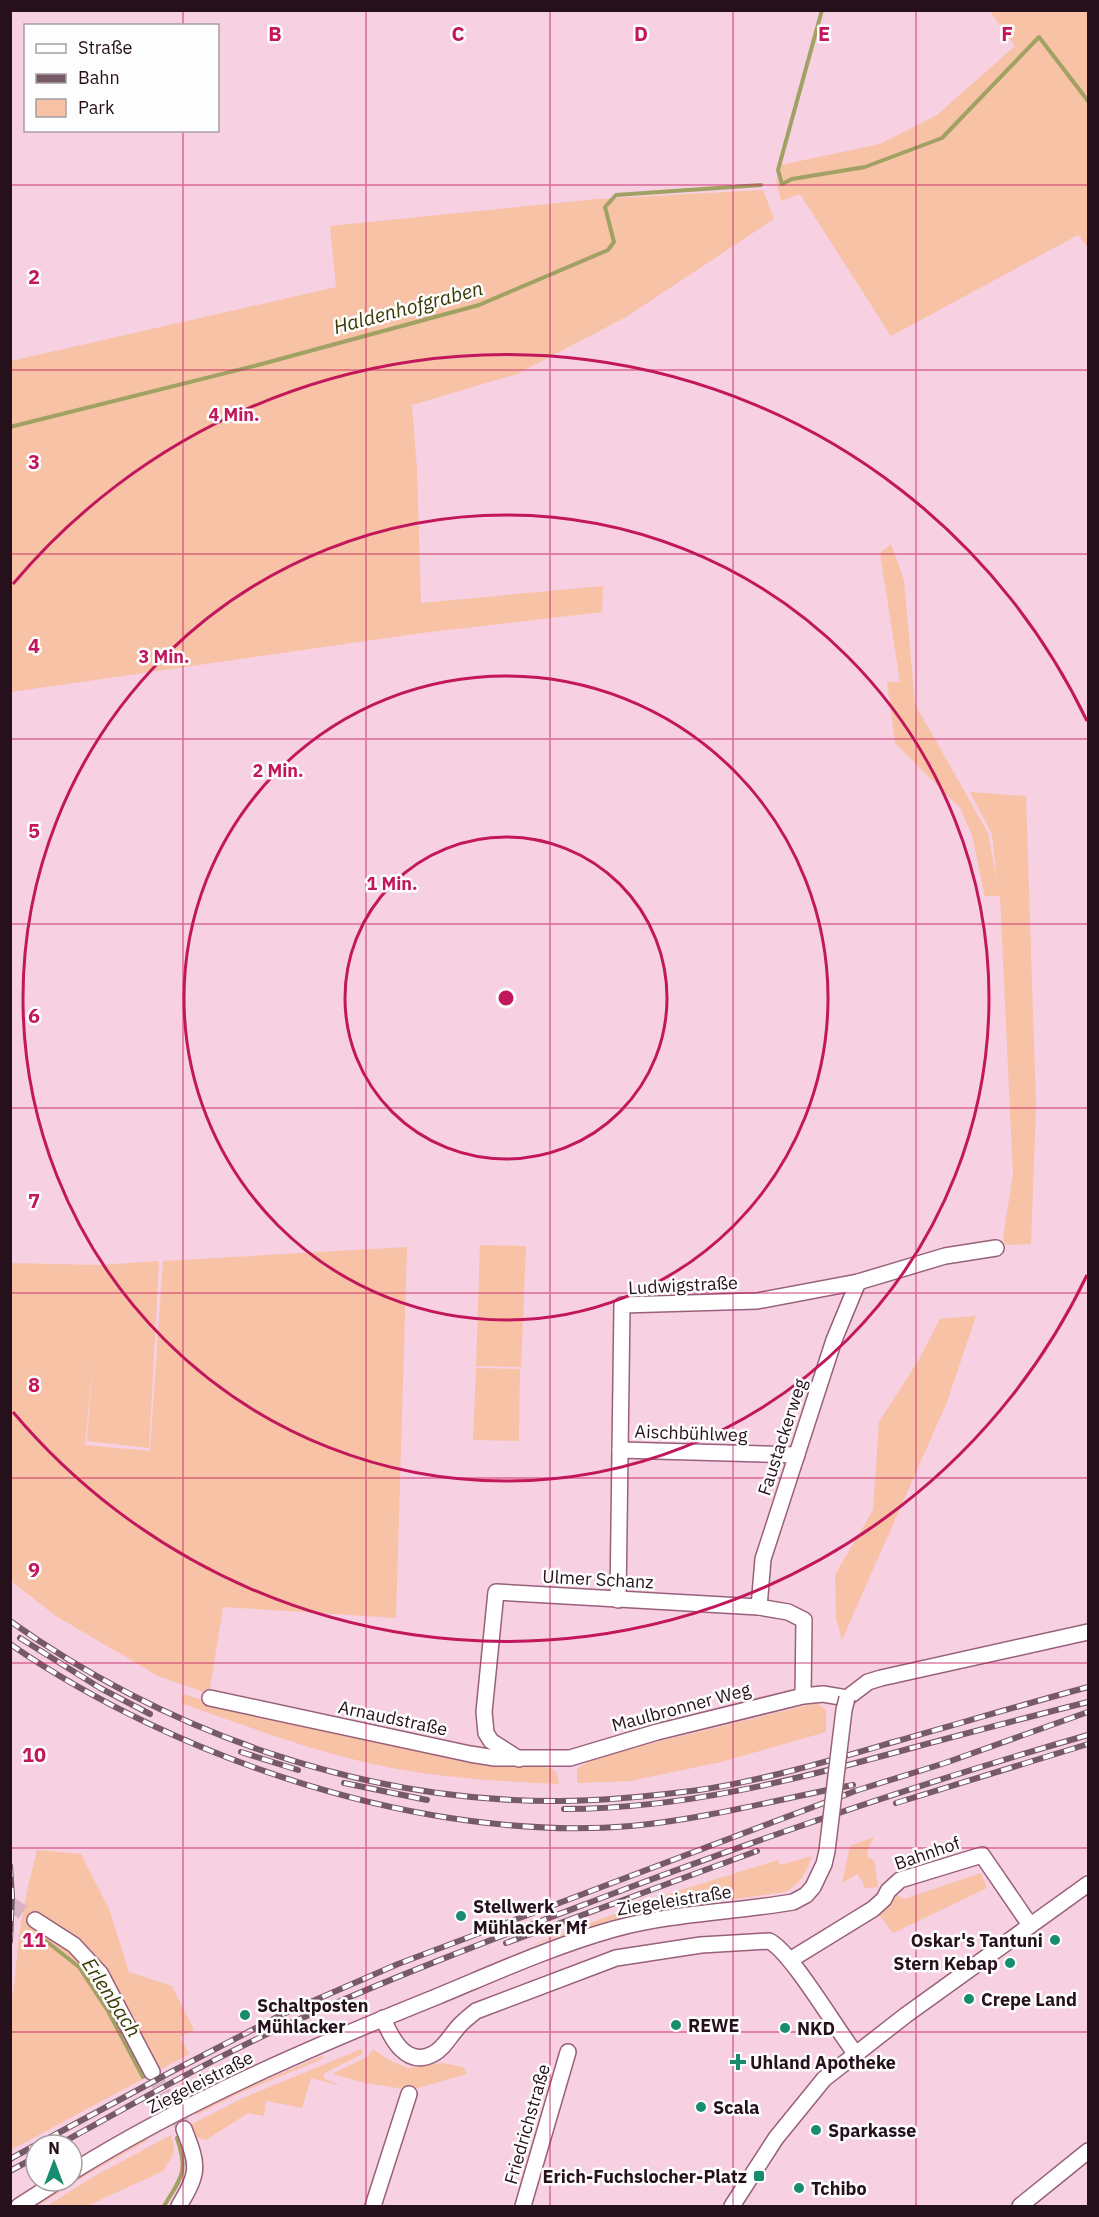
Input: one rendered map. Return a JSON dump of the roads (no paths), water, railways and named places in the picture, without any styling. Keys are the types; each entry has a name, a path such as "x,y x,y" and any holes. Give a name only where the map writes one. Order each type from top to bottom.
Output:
{"street":[{"name":"Ludwigstraße","path":"618,1600 622,1305 757,1301 858,1282 945,1256 996,1248"},
{"name":"Faustackerweg","path":"759,1607 763,1559 834,1340 858,1282"},
{"name":"Aischbühlweg","path":"620,1450 797,1455"},
{"name":"Ulmer Schanz","path":"519,1759 491,1741 486,1733 484,1712 496,1592 759,1607 788,1612 804,1620 803,1696"},
{"path":"803,1696 823,1694 847,1698 868,1682 881,1678 1089,1632"},
{"name":"Maulbronner Weg","path":"570,1758 657,1732 803,1696"},
{"name":"Arnaudstraße","path":"210,1698 470,1754 519,1759 570,1758"},
{"name":"Ziegeleistraße","path":"84,2165 190,2107 382,2018 507,1967 613,1929 699,1913 793,1902 806,1895 819,1876 827,1851 847,1698"},
{"name":"Bahnhof","path":"790,1960 873,1909 900,1880 982,1855 1030,1925"},
{"path":"732,2206 776,2138 824,2079 855,2053 1089,1884"},
{"path":"35,1920 74,1945 100,1973 152,2072"},
{"path":"382,2018 401,2051 412,2056 424,2057 439,2049 476,2011 616,1958 701,1945 762,1940 775,1943 790,1960 855,2053"},
{"name":"Friedrichstraße","path":"523,2206 568,2052"},
{"path":"373,2206 409,2094"},
{"path":"179,2206 194,2181 195,2165 184,2129"},
{"path":"1020,2206 1089,2151"},
{"path":"20,2206 40,2193"}],"waterway":[{"name":"Haldenhofgraben","path":"822,10 778,170 782,184 792,179 865,167 942,138 1039,37 1088,101"},
{"name":"Haldenhofgraben","path":"10,427 258,365 479,305 608,250 614,242 605,207 616,195 761,185"},
{"name":"Erlenbach","path":"46,1941 79,1967 108,2011 143,2077"},
{"name":"Erlenbach","path":"164,2206 179,2181 183,2167 177,2138"}],"tunnel":[{"path":"10,1904 35,1920"},
{"path":"152,2072 184,2129"}],"railway":[{"path":"10,1621 71,1661 135,1697 201,1727 270,1753 341,1774 412,1789 485,1798 593,1800 724,1786 823,1762 1088,1687"},
{"path":"20,1638 100,1688 150,1714"},
{"path":"10,1644 77,1686 149,1724 226,1757 307,1785 389,1806 471,1821 552,1828 631,1826 715,1814 853,1785"},
{"path":"564,1809 652,1804 738,1791 781,1782 1088,1702"},
{"path":"10,2159 283,2014 398,1964 858,1790 945,1763 1088,1712"},
{"path":"80,2133 261,2037 370,1988 450,1956 789,1830 908,1790 1088,1735"},
{"path":"896,1803 1088,1744"},
{"path":"241,1752 298,1770"},
{"path":"344,1783 427,1800"},
{"path":"506,1943 757,1851"},
{"path":"10,1866 12,1896 10,1941"},
{"path":"10,2171 24,2163"}],"place":[{"name":"Stellwerk Mühlacker Mf","path":"461,1916"},
{"name":"Oskar's Tantuni","path":"1055,1940"},
{"name":"Stern Kebap","path":"1010,1963"},
{"name":"Crepe Land","path":"969,1999"},
{"name":"Schaltposten Mühlacker","path":"245,2015"},
{"name":"REWE","path":"676,2025"},
{"name":"NKD","path":"785,2028"},
{"name":"Uhland Apotheke","path":"738,2062"},
{"name":"Scala","path":"701,2107"},
{"name":"Sparkasse","path":"816,2130"},
{"name":"Erich-Fuchslocher-Platz","path":"759,2176"},
{"name":"Tchibo","path":"799,2188"}]}
